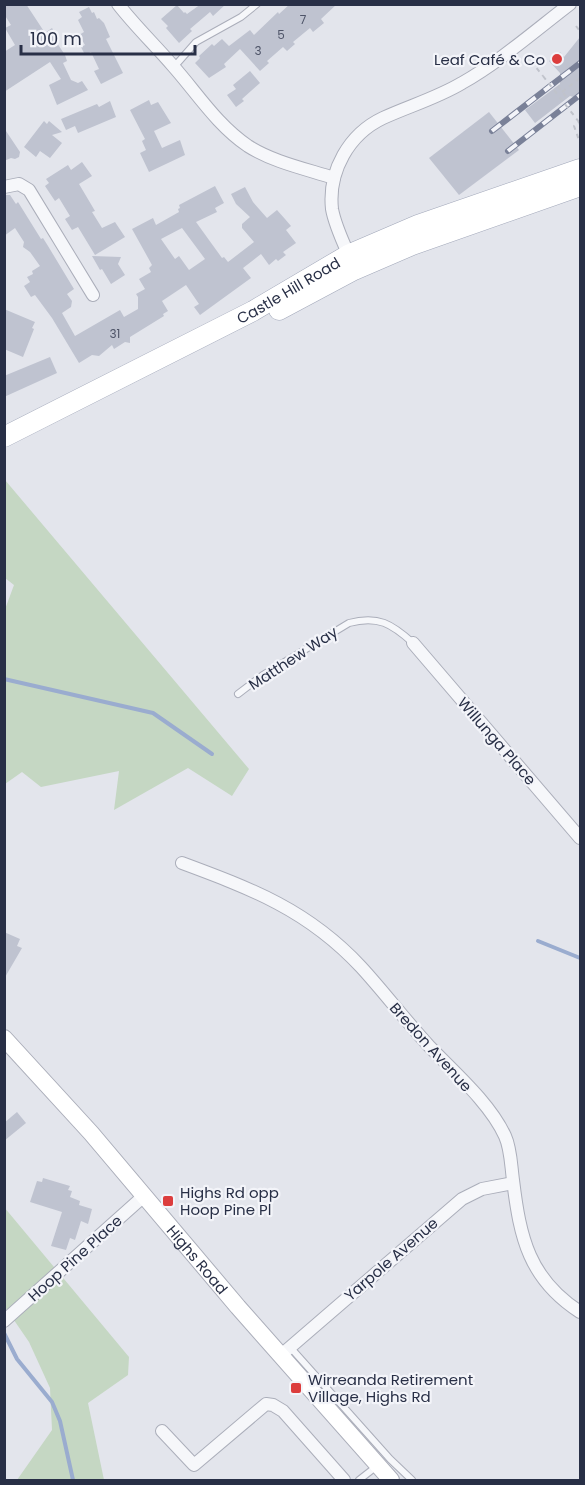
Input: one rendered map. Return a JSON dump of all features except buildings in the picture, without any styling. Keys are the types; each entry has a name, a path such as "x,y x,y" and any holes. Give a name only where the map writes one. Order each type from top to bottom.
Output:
{"main road":[{"name":"Castle Hill Road","path":"4,452 418,225 580,169"},
{"name":"Castle Hill Road","path":"4,437 351,262 580,186"}],"street":[{"path":"118,4 212,113 243,142 267,155 334,178"},
{"path":"351,262 333,210 334,178 344,154 365,129 384,118 464,83 570,4"},
{"path":"4,187 18,184 28,190 93,295"},
{"name":"Willunga Place","path":"413,643 580,838"},
{"name":"Bredon Avenue","path":"182,863 250,889 281,904 318,929 360,966 493,1116 505,1136 523,1237 533,1264 549,1287 580,1312"},
{"name":"Highs Road","path":"4,1038 285,1351 391,1480"},
{"name":"Yarpole Avenue","path":"285,1351 462,1199 482,1190 513,1183"},
{"name":"Hoop Pine Place","path":"4,1321 145,1195"},
{"path":"162,1431 194,1465 266,1404 273,1405 283,1411 344,1480"}],"lane":[{"path":"174,67 196,42 241,17 257,4"},
{"name":"Matthew Way","path":"238,694 287,659 349,623 363,619 375,620 389,625 413,643"},
{"path":"285,1351 412,1480"},
{"path":"359,1480 378,1466"}],"path":[{"path":"576,26 580,32"},
{"path":"531,61 580,124 574,126 580,143"},
{"path":"562,92 580,78"},
{"path":"558,86 567,98"}],"green space":[{"path":"5,480 249,769 232,796 188,768 114,810 119,771 41,787 22,772 5,784 4,612 14,585 5,578"},
{"path":"4,1207 129,1357 128,1375 88,1403 104,1480 17,1480 52,1430 50,1388 29,1342 5,1307"}],"waterway":[{"path":"4,679 153,713 212,754"},
{"path":"538,941 580,958"},
{"path":"4,1333 17,1359 52,1402 60,1421 73,1480"}],"railway":[{"path":"492,131 580,63"},
{"path":"508,151 580,95"}],"place":[{"name":"Leaf Café & Co","path":"557,59"},
{"name":"Highs Rd opp Hoop Pine Pl","path":"168,1201"},
{"name":"Wirreanda Retirement Village, Highs Rd","path":"296,1388"}]}
